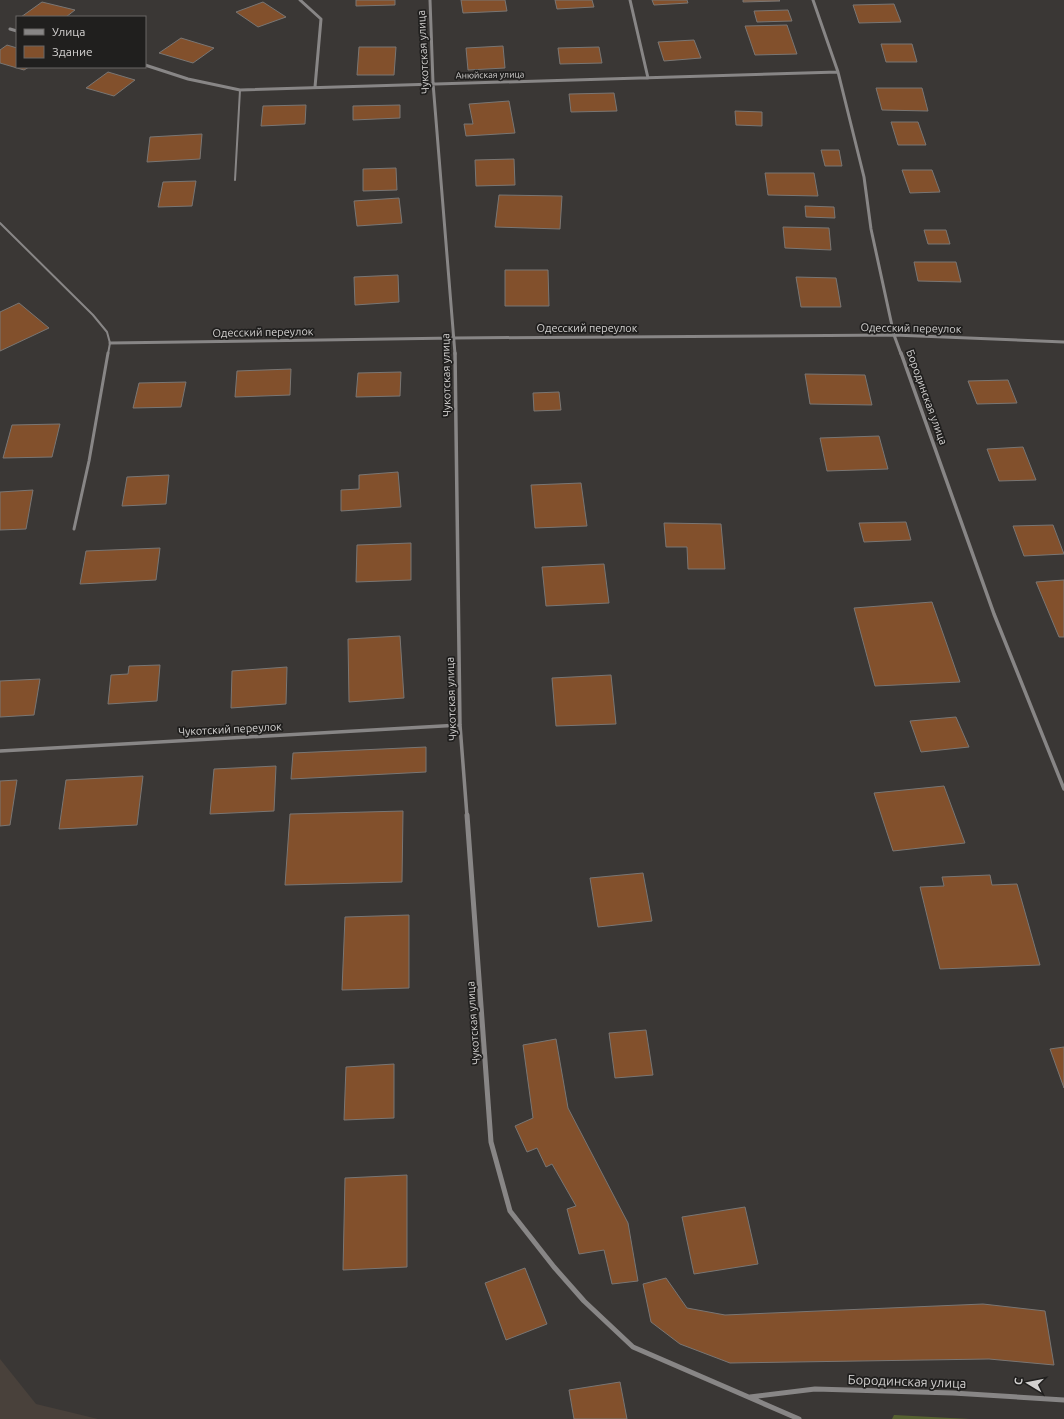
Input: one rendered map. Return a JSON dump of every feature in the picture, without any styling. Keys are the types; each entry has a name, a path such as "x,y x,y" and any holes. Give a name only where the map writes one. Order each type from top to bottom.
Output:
{"street":[{"path":"300,0 321,18 316,87"},
{"name":"Чукотская улица","path":"430,0 434,83 455,338 460,725 491,1142 510,1212 554,1267 584,1301 633,1348 749,1398"},
{"path":"630,0 648,78"},
{"name":"Бородинская улица","path":"813,0 838,72 864,177 871,229 894,335 994,614 1064,789"},
{"path":"10,29 16,31"},
{"name":"Анюйская улица","path":"146,65 188,79 240,90 838,72"},
{"name":"Одесский переулок","path":"110,343 455,338 894,335 1064,342"},
{"name":"Чукотский переулок","path":"0,751 460,725"},
{"name":"Бородинская улица","path":"749,1398 775,1393 815,1389 953,1393 1064,1400"},
{"path":"749,1398 799,1419"}],"lane":[{"path":"235,180 240,90"},
{"path":"0,223 93,315 107,332 110,343 89,461 74,529"}],"shaded area":[{"path":"0,1359 36,1404 98,1419 0,1419"}],"green space":[{"path":"894,1415 970,1419 892,1419"}],"building":[{"path":"356,0 395,0 395,5 356,6"},
{"path":"461,0 505,0 507,11 463,13"},
{"path":"555,0 592,0 594,7 557,9"},
{"path":"652,0 687,0 688,3 654,5"},
{"path":"743,0 779,0 780,1 743,2"},
{"path":"42,2 75,10 67,16 22,16"},
{"path":"263,2 286,17 258,27 236,12"},
{"path":"894,4 901,22 859,23 853,5"},
{"path":"788,10 792,21 757,22 754,11"},
{"path":"787,25 797,54 755,55 745,26"},
{"path":"181,38 214,48 193,63 159,53"},
{"path":"694,40 701,58 664,61 658,42"},
{"path":"881,44 912,44 917,62 886,62"},
{"path":"7,45 16,48 16,68 0,63 0,50"},
{"path":"503,46 505,68 468,70 466,48"},
{"path":"359,47 396,47 394,75 357,75"},
{"path":"599,47 602,63 560,64 558,48"},
{"path":"17,68 27,68 24,70"},
{"path":"108,72 135,80 114,96 86,88"},
{"path":"876,88 922,88 928,111 882,110"},
{"path":"614,93 617,111 571,112 569,94"},
{"path":"509,101 515,133 466,136 464,124 473,124 469,104"},
{"path":"306,105 305,124 261,126 263,106"},
{"path":"400,105 400,118 353,120 353,106"},
{"path":"735,111 762,112 762,126 736,125"},
{"path":"891,122 918,122 926,145 898,145"},
{"path":"202,134 200,159 147,162 150,137"},
{"path":"821,150 839,150 842,166 825,166"},
{"path":"514,159 515,185 476,186 475,160"},
{"path":"396,168 397,190 363,191 363,169"},
{"path":"902,170 932,170 940,192 910,193"},
{"path":"765,173 814,173 818,196 768,195"},
{"path":"196,181 192,206 158,207 163,182"},
{"path":"499,195 562,196 560,229 495,227"},
{"path":"399,198 402,223 357,226 354,201"},
{"path":"805,206 834,207 835,218 806,217"},
{"path":"783,227 829,228 831,250 785,248"},
{"path":"924,230 946,230 950,244 928,244"},
{"path":"914,262 956,262 961,282 918,281"},
{"path":"505,270 548,270 549,306 505,306"},
{"path":"398,275 399,302 355,305 354,277"},
{"path":"796,277 836,278 841,307 801,307"},
{"path":"19,303 49,328 0,351 0,312"},
{"path":"291,369 290,395 235,397 237,371"},
{"path":"401,372 400,396 356,397 358,373"},
{"path":"805,374 865,375 872,405 810,404"},
{"path":"1008,380 1017,403 977,404 968,381"},
{"path":"186,382 181,407 133,408 139,383"},
{"path":"559,392 561,410 534,411 533,393"},
{"path":"60,424 52,457 3,458 12,425"},
{"path":"879,436 888,469 827,471 820,438"},
{"path":"1023,447 1036,480 999,481 987,449"},
{"path":"398,472 401,507 341,511 341,490 359,489 359,475"},
{"path":"169,475 166,504 122,506 127,477"},
{"path":"581,483 587,526 535,528 531,485"},
{"path":"33,490 26,529 0,530 0,492"},
{"path":"906,522 911,540 864,542 859,523"},
{"path":"664,523 721,524 725,569 688,569 687,547 666,547"},
{"path":"1053,525 1064,554 1024,556 1013,526"},
{"path":"411,543 411,580 356,582 357,545"},
{"path":"160,548 156,580 80,584 86,551"},
{"path":"604,564 609,603 546,606 542,567"},
{"path":"1064,580 1064,637 1059,637 1036,582"},
{"path":"932,602 960,682 875,686 854,608"},
{"path":"400,636 404,698 349,702 348,639"},
{"path":"160,665 157,701 108,704 111,675 128,674 129,666"},
{"path":"287,667 286,704 231,708 232,671"},
{"path":"611,675 616,724 556,726 552,678"},
{"path":"40,679 34,715 0,717 0,681"},
{"path":"956,717 969,747 921,752 910,721"},
{"path":"426,747 426,772 291,779 293,753"},
{"path":"276,766 274,811 210,814 214,769"},
{"path":"143,776 137,825 59,829 66,780"},
{"path":"17,780 10,825 0,826 0,781"},
{"path":"944,786 965,843 893,851 874,793"},
{"path":"403,811 402,882 285,885 290,814"},
{"path":"643,873 652,921 598,927 590,878"},
{"path":"990,875 992,885 1017,884 1040,965 940,969 920,887 944,886 942,877"},
{"path":"409,915 409,988 342,990 345,917"},
{"path":"646,1030 653,1075 615,1078 609,1033"},
{"path":"556,1039 568,1108 628,1223 638,1281 612,1284 604,1250 579,1254 567,1209 576,1206 552,1164 546,1167 537,1148 527,1152 515,1126 533,1118 523,1045"},
{"path":"1064,1047 1064,1088 1050,1049"},
{"path":"394,1064 394,1118 344,1120 346,1067"},
{"path":"407,1175 407,1267 343,1270 345,1178"},
{"path":"745,1207 758,1264 694,1274 682,1217"},
{"path":"525,1268 547,1324 506,1340 485,1283"},
{"path":"666,1278 687,1308 725,1315 983,1304 1045,1311 1054,1365 989,1359 730,1363 680,1344 651,1322 643,1284"},
{"path":"620,1382 627,1419 574,1419 569,1390"}]}
